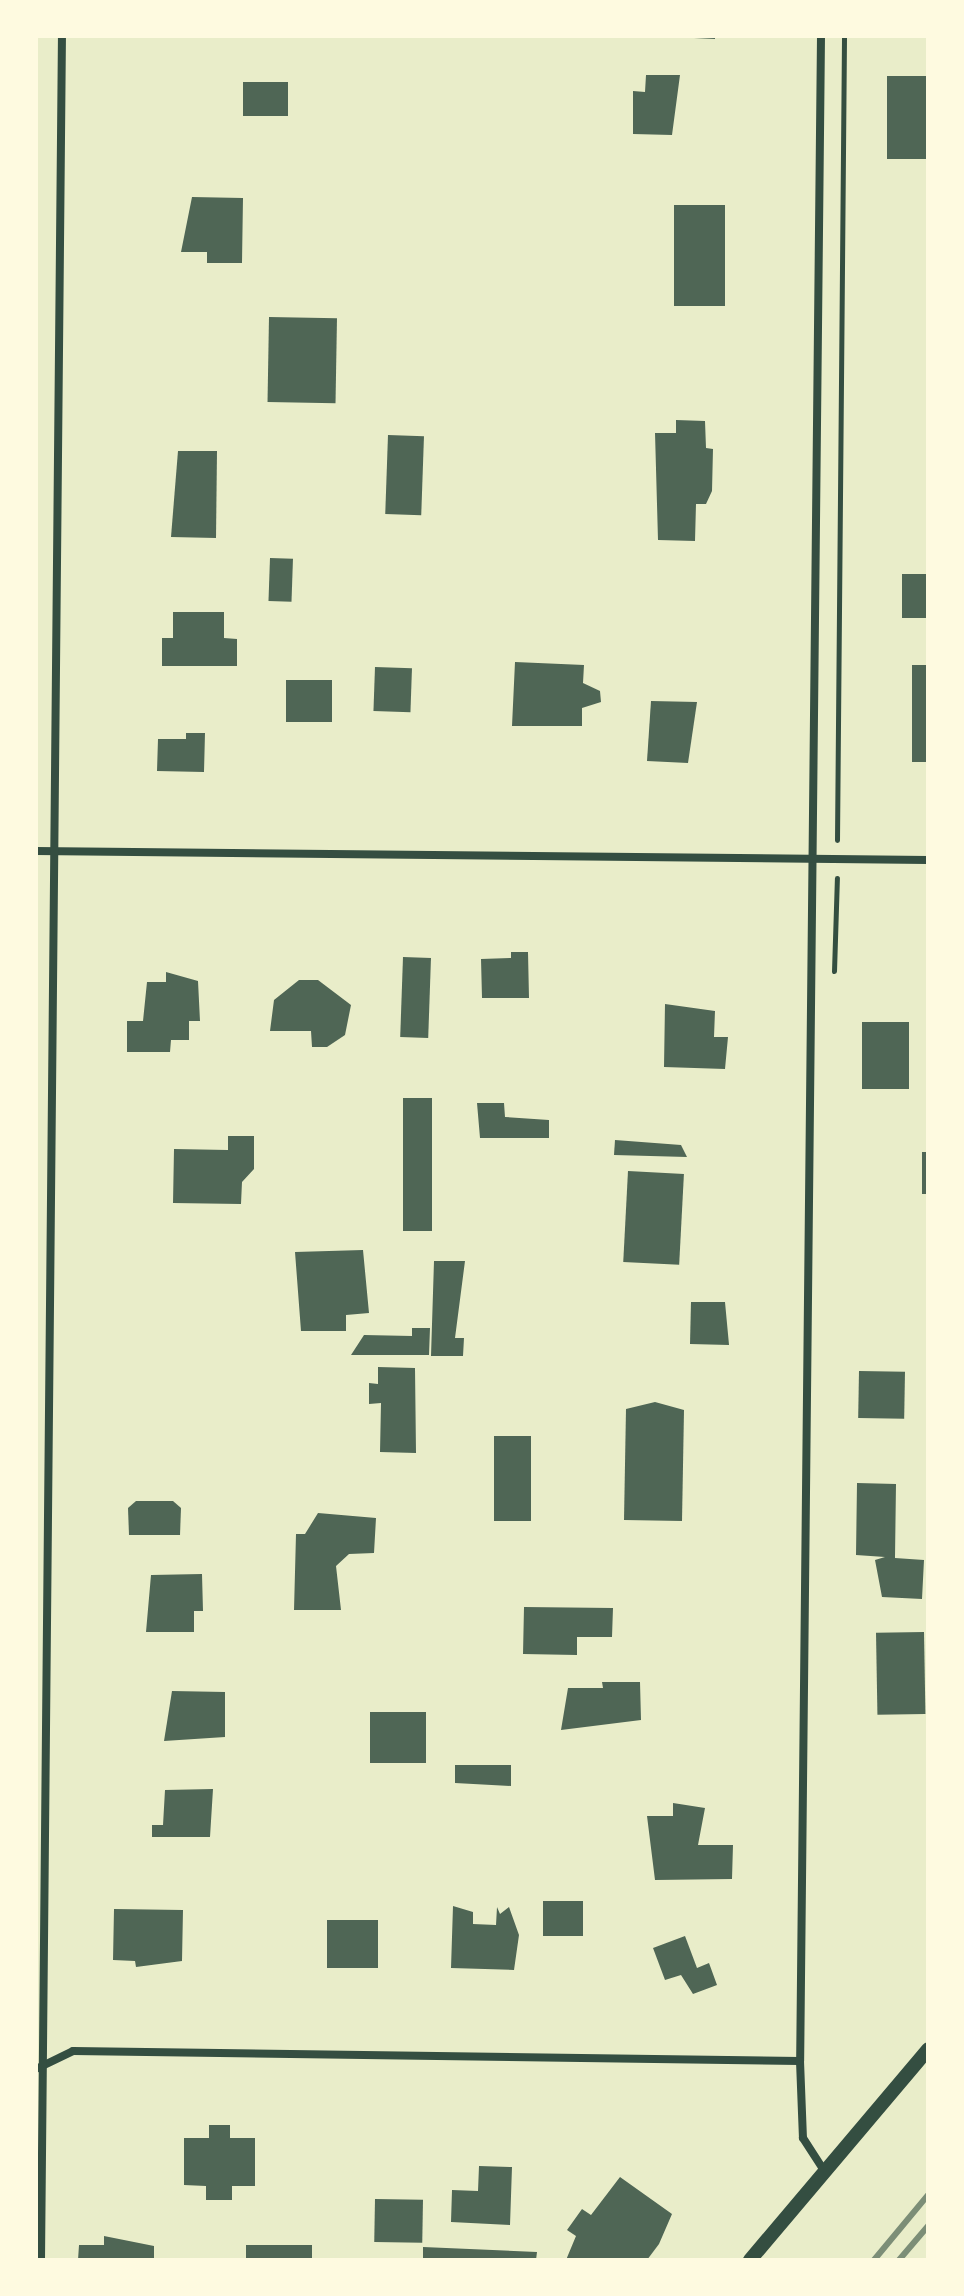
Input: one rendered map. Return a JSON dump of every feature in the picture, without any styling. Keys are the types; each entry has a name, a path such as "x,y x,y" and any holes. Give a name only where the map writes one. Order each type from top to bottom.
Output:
{"street":[{"path":"41,2260 40,2066 62,36"},
{"path":"821,36 815,859 800,2061 803,2138 825,2172"},
{"path":"36,851 928,860"},
{"path":"750,2260 928,2049"},
{"path":"40,2066 73,2051 800,2061"}],"path":[{"path":"837,840 844,36"},
{"path":"834,990 836,878 851,878"}],"building":[{"path":"652,36 715,36 715,39"},
{"path":"646,75 680,75 672,135 633,134 633,91 645,92"},
{"path":"887,76 928,76 928,159 887,159"},
{"path":"243,82 288,82 288,116 243,116"},
{"path":"192,197 243,198 242,263 207,263 207,252 181,252"},
{"path":"674,205 725,205 725,306 674,306"},
{"path":"269,317 337,318 336,403 268,402"},
{"path":"676,420 705,421 706,448 713,449 712,491 706,504 696,504 695,541 658,540 655,433 676,433"},
{"path":"388,435 424,436 421,515 385,514"},
{"path":"178,451 217,451 216,538 171,537"},
{"path":"270,558 293,559 291,602 268,601"},
{"path":"902,574 928,574 928,618 902,618"},
{"path":"173,612 224,612 224,638 237,639 237,666 162,666 162,638 173,638"},
{"path":"515,662 584,665 583,683 600,691 601,702 582,708 582,726 512,726"},
{"path":"912,665 928,665 928,762 912,762"},
{"path":"375,667 412,668 410,712 373,711"},
{"path":"286,680 332,680 332,722 286,722"},
{"path":"651,701 697,702 688,763 647,761"},
{"path":"186,733 205,733 204,772 157,771 158,739 186,739"},
{"path":"511,952 528,952 529,998 482,998 481,959 511,958"},
{"path":"403,957 431,958 428,1038 400,1037"},
{"path":"166,972 198,981 200,1021 189,1021 189,1040 171,1040 170,1052 127,1052 127,1021 143,1021 147,982 166,982"},
{"path":"299,980 318,980 351,1005 345,1035 327,1047 312,1047 311,1031 270,1031 274,1000"},
{"path":"665,1004 715,1011 714,1037 728,1037 725,1069 664,1067"},
{"path":"862,1022 909,1022 909,1089 862,1089"},
{"path":"403,1098 432,1098 432,1231 403,1231"},
{"path":"477,1103 504,1103 505,1117 549,1120 549,1138 480,1138"},
{"path":"228,1136 254,1136 254,1169 242,1182 241,1204 173,1203 174,1149 228,1150"},
{"path":"615,1140 681,1145 687,1157 614,1155"},
{"path":"922,1152 928,1152 928,1194 922,1194"},
{"path":"628,1171 684,1174 679,1265 623,1262"},
{"path":"363,1250 369,1313 346,1315 346,1331 301,1331 295,1252"},
{"path":"434,1261 465,1261 455,1338 464,1338 463,1356 431,1356"},
{"path":"691,1302 725,1302 729,1345 690,1344"},
{"path":"412,1328 430,1328 429,1355 351,1355 364,1335 412,1336"},
{"path":"378,1367 415,1368 416,1453 380,1452 381,1403 369,1404 369,1383 378,1384"},
{"path":"859,1371 905,1372 904,1419 858,1418"},
{"path":"655,1402 684,1410 682,1521 624,1520 626,1409"},
{"path":"494,1436 531,1436 531,1521 494,1521"},
{"path":"857,1483 896,1484 895,1558 924,1560 922,1599 882,1597 875,1560 885,1557 856,1555"},
{"path":"136,1501 173,1501 181,1508 180,1535 129,1535 128,1508"},
{"path":"318,1513 376,1518 374,1553 349,1554 336,1566 341,1610 294,1610 296,1534 305,1534"},
{"path":"202,1574 203,1611 194,1611 194,1632 146,1632 151,1575"},
{"path":"524,1607 613,1608 612,1637 577,1637 577,1655 523,1654"},
{"path":"924,1632 925,1714 877,1715 876,1633"},
{"path":"602,1682 640,1682 641,1720 561,1730 568,1688 603,1688"},
{"path":"172,1691 225,1692 225,1737 164,1741"},
{"path":"370,1712 426,1712 426,1763 370,1763"},
{"path":"455,1765 511,1765 511,1786 455,1783"},
{"path":"213,1789 210,1837 152,1837 152,1825 163,1825 165,1790"},
{"path":"673,1803 705,1808 698,1845 733,1845 732,1879 655,1880 647,1816 673,1816"},
{"path":"543,1901 583,1901 583,1936 543,1936"},
{"path":"453,1906 473,1912 473,1924 496,1925 497,1907 500,1914 509,1907 519,1935 514,1970 451,1968"},
{"path":"114,1909 183,1910 182,1961 136,1967 135,1961 113,1960"},
{"path":"327,1920 378,1920 378,1968 327,1968"},
{"path":"685,1936 697,1968 709,1963 717,1985 693,1994 681,1975 665,1980 653,1948"},
{"path":"209,2125 230,2125 230,2138 255,2138 255,2186 232,2186 232,2200 206,2200 206,2186 184,2185 184,2138 209,2138"},
{"path":"479,2166 512,2167 510,2225 451,2222 452,2190 478,2191"},
{"path":"620,2177 672,2214 659,2244 647,2260 566,2260 576,2236 567,2230 582,2209 591,2215"},
{"path":"375,2199 423,2200 422,2243 374,2242"},
{"path":"104,2236 154,2246 154,2260 78,2260 79,2245 104,2245"},
{"path":"246,2245 312,2245 312,2260 246,2260"},
{"path":"423,2247 537,2252 536,2260 423,2260"}],"railway":[{"path":"874,2260 928,2195"},
{"path":"899,2260 928,2226"}]}
